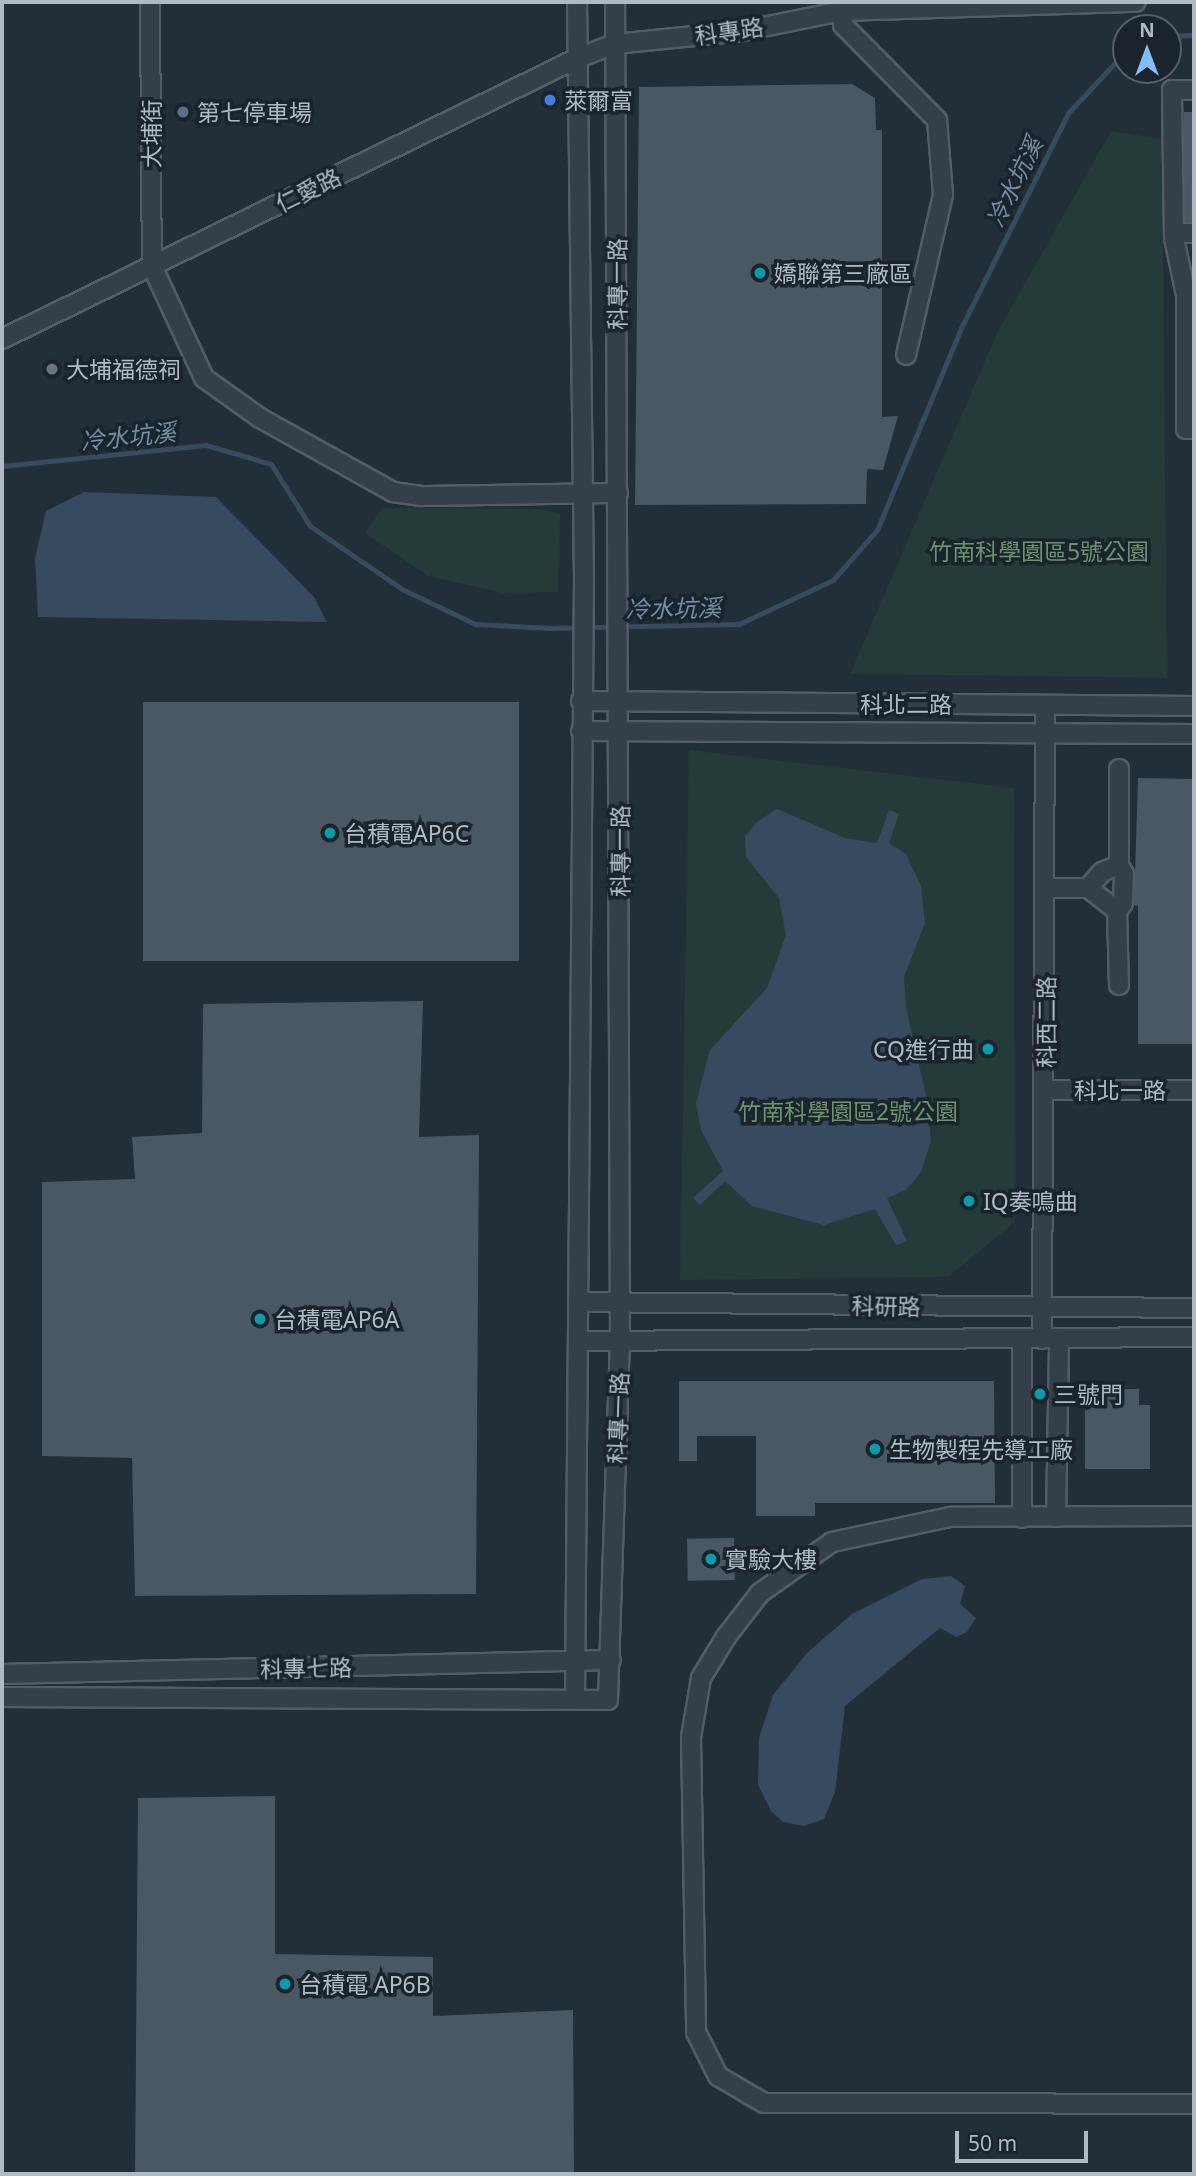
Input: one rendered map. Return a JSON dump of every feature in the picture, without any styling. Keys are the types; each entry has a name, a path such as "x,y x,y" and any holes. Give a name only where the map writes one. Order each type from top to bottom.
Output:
{"street":[{"name":"大埔街","path":"149,2 152,266"},
{"name":"科專一路","path":"575,1699 584,581 578,2"},
{"name":"科專一路","path":"608,1699 620,1341 620,733 615,2"},
{"name":"科專路","path":"615,44 743,31 842,11 1136,2"},
{"path":"842,11 843,25 937,120 943,195 906,355"},
{"name":"仁愛路","path":"2,339 578,58 615,44"},
{"path":"1194,90 1172,90 1174,233 1190,295 1186,429 1194,429"},
{"path":"1174,233 1194,233"},
{"path":"152,266 204,378 260,418 393,492 420,496 618,493"},
{"name":"科北二路","path":"581,701 1194,706"},
{"name":"科西二路","path":"1045,705 1046,1090 1042,1308 1050,1339 1056,1517"},
{"name":"科北二路","path":"581,730 620,733 1194,734"},
{"path":"1119,769 1119,865 1124,874 1123,903 1117,911 1119,985"},
{"path":"1088,888 1102,872 1119,865"},
{"path":"1046,888 1088,888 1117,911"},
{"name":"科北一路","path":"1046,1090 1194,1090"},
{"name":"科研路","path":"578,1302 1194,1308"},
{"name":"科研路","path":"579,1341 1194,1337"},
{"path":"1022,1339 1023,1518"},
{"path":"1194,1516 950,1517 832,1542 760,1593 726,1637 701,1678 691,1737 696,2032 718,2076 764,2103 1194,2104"},
{"name":"科專七路","path":"2,1674 611,1660"},
{"name":"科專七路","path":"2,1697 608,1699"}],"green space":[{"name":"竹南科學園區5號公園","path":"1111,131 1162,139 1167,678 850,674 997,333"},
{"path":"382,508 540,509 560,514 558,592 503,593 428,576 365,533"},
{"name":"竹南科學園區2號公園","path":"689,750 1014,788 1015,1222 948,1277 680,1280"}],"water":[{"path":"84,492 216,497 314,597 327,622 38,617 35,558 46,511"},
{"path":"777,809 845,838 877,843 889,810 899,814 889,843 906,854 921,886 925,923 904,977 906,1008 928,1104 931,1141 921,1172 906,1190 887,1198 907,1241 896,1245 875,1209 824,1225 752,1206 725,1181 700,1205 693,1198 723,1171 701,1130 696,1103 710,1050 767,988 786,935 779,898 746,857 745,836 757,822"},
{"path":"951,1576 965,1586 960,1604 976,1618 967,1632 956,1637 940,1628 845,1706 835,1792 824,1819 804,1826 783,1822 771,1811 758,1785 759,1738 773,1695 807,1653 852,1614 922,1579"}],"building":[{"name":"嬌聯第三廠區","path":"852,84 875,98 876,130 882,130 882,417 898,416 883,470 867,469 866,504 635,505 639,87"},
{"path":"1184,112 1194,112 1194,222 1184,222"},
{"name":"台積電AP6C","path":"143,702 519,702 519,961 143,961"},
{"path":"1138,778 1194,779 1194,1044 1138,1044 1138,906 1134,905"},
{"name":"台積電AP6A","path":"423,1001 419,1137 479,1135 476,1594 135,1596 132,1458 42,1456 42,1182 135,1179 132,1137 202,1133 203,1004"},
{"name":"生物製程先導工廠","path":"679,1381 994,1381 995,1503 815,1503 815,1516 756,1516 756,1436 697,1436 697,1461 679,1461"},
{"path":"1092,1389 1139,1389 1139,1405 1150,1405 1150,1469 1085,1469 1085,1405 1092,1405"},
{"name":"實驗大樓","path":"734,1538 735,1580 688,1581 687,1539"},
{"name":"台積電 AP6B","path":"275,1796 275,1954 433,1957 433,2016 573,2010 574,2174 135,2174 138,1798"}],"waterway":[{"name":"冷水坑溪","path":"1182,35 1194,35"},
{"name":"冷水坑溪","path":"2,466 206,445 271,464 310,526 402,589 475,624 551,628 739,624 833,580 877,530 961,328 1068,113 1112,66"}],"place":[{"name":"萊爾富","path":"550,100"},
{"name":"第七停車場","path":"183,112"},
{"name":"嬌聯第三廠區","path":"760,273"},
{"name":"大埔福德祠","path":"52,369"},
{"name":"台積電AP6C","path":"330,833"},
{"name":"CQ進行曲","path":"988,1049"},
{"name":"IQ奏鳴曲","path":"969,1201"},
{"name":"台積電AP6A","path":"260,1319"},
{"name":"三號門","path":"1040,1394"},
{"name":"生物製程先導工廠","path":"875,1449"},
{"name":"實驗大樓","path":"711,1559"},
{"name":"台積電 AP6B","path":"285,1984"}]}
